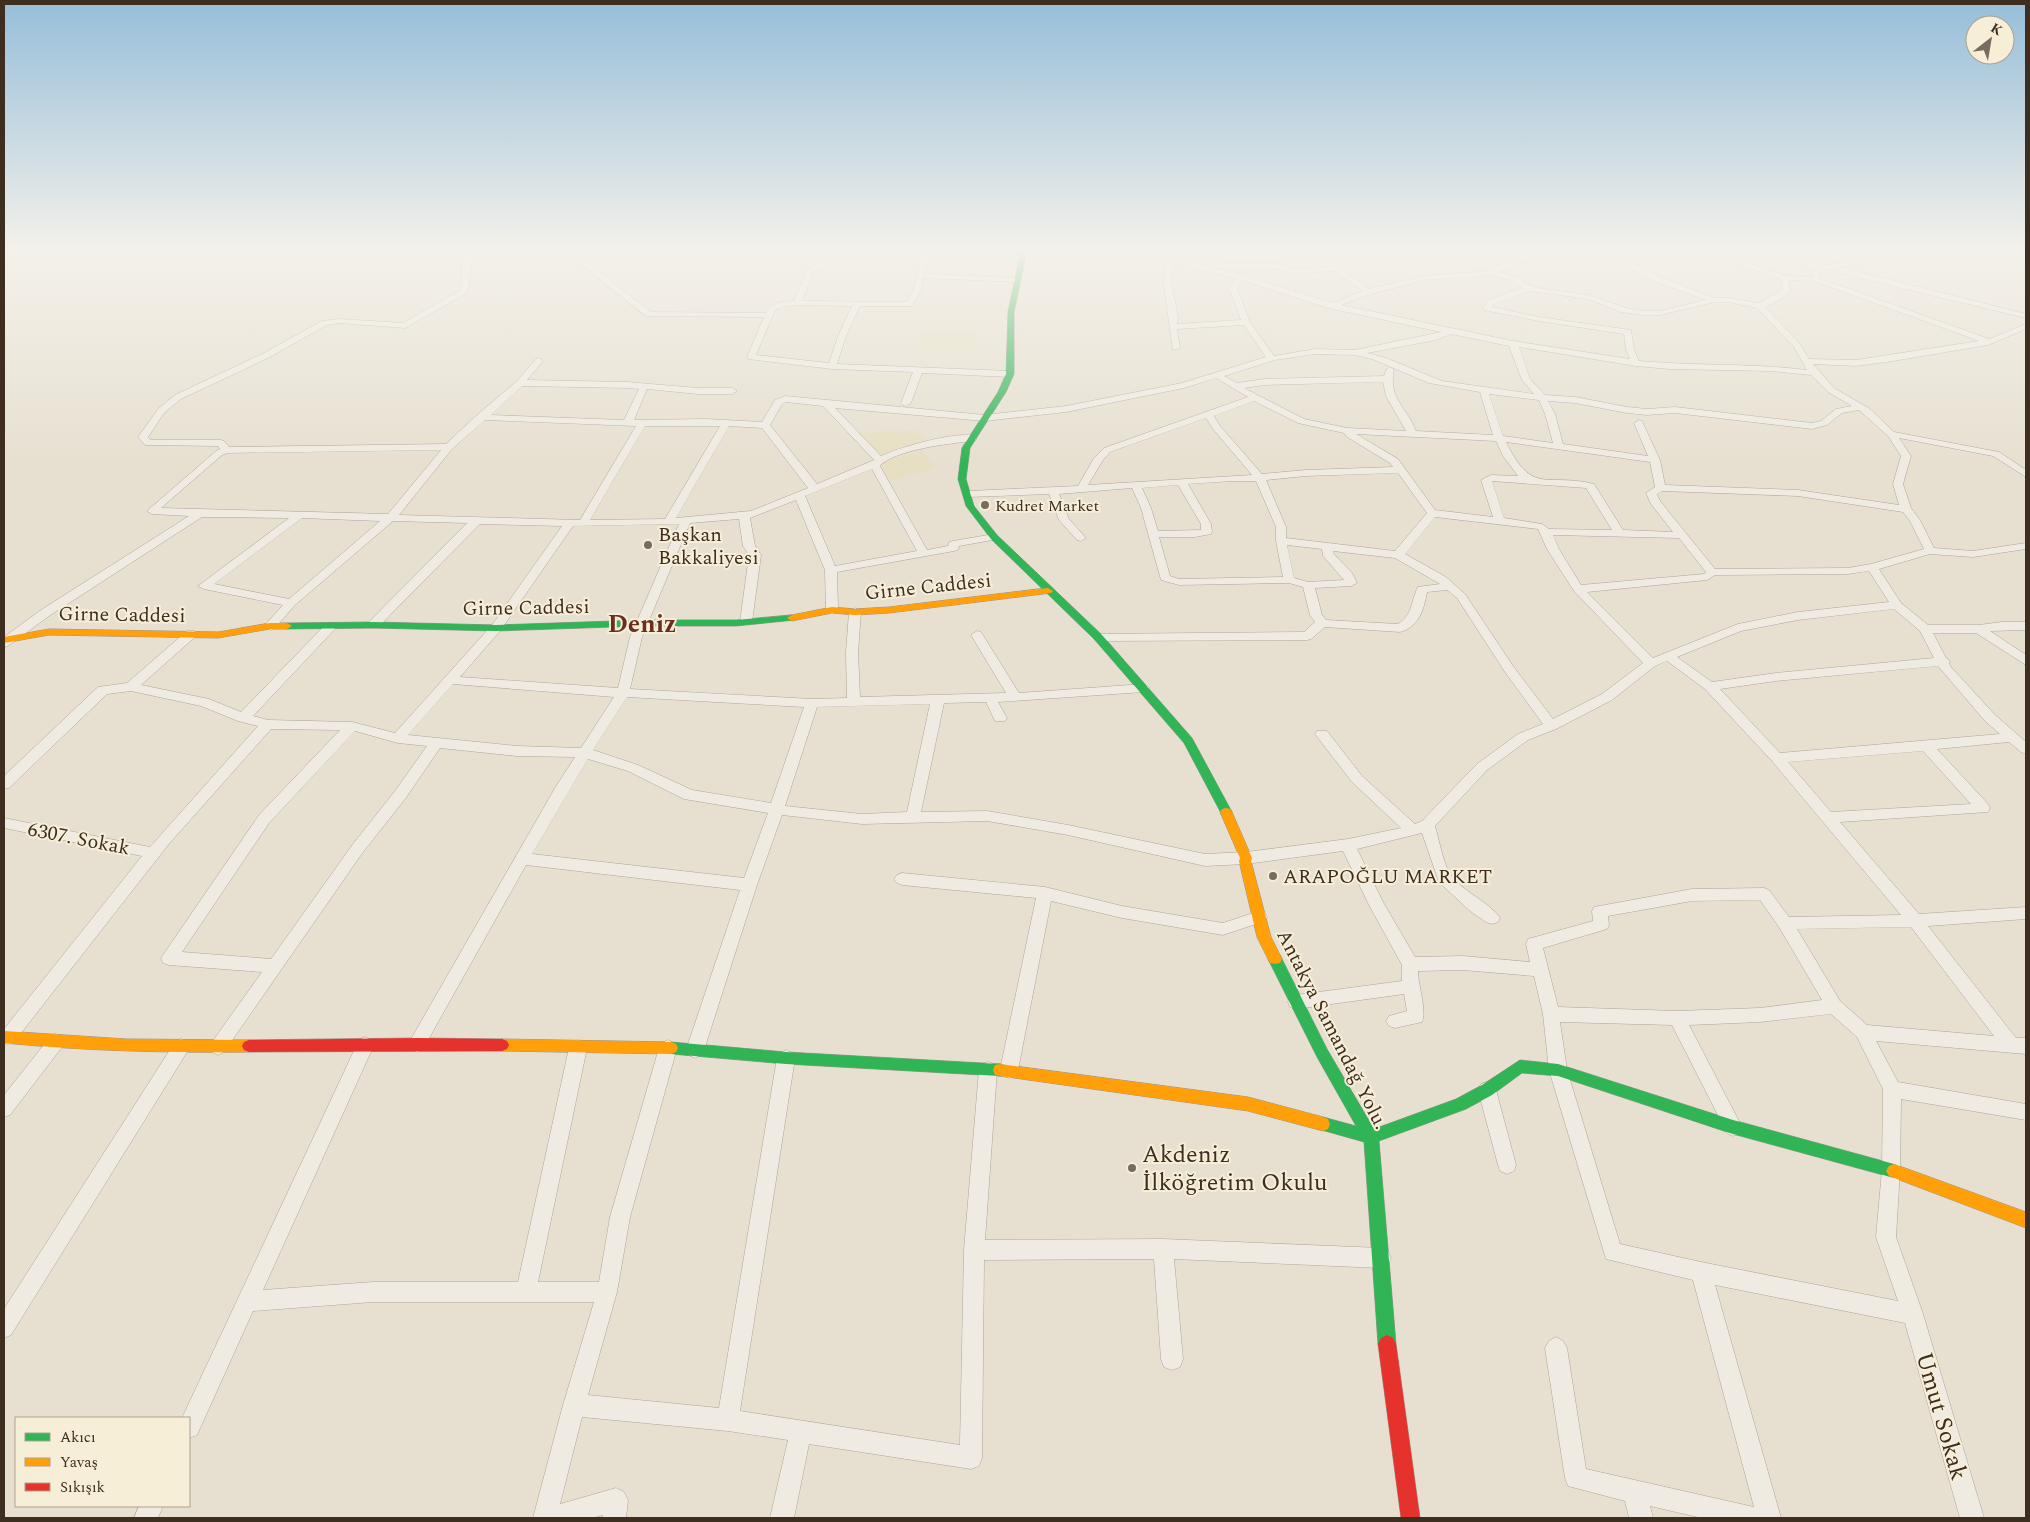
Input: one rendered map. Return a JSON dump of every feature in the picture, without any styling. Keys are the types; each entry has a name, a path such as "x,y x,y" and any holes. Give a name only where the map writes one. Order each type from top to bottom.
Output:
{"street":[{"path":"339,322 405,326 412,322"},
{"path":"226,450 221,443 148,442 143,437 161,411 178,397 265,356 325,324 339,322"},
{"path":"766,322 751,357 832,366 1010,374"},
{"path":"832,366 848,322"},
{"name":"Antakya Samandağ Yolu.","path":"1011,322 1010,374 1002,392 966,448 962,479 970,506 994,537 1098,637 1188,741 1221,799 1246,858 1264,937 1322,1053 1371,1137 1386,1334 1411,1518"},
{"path":"1174,322 1176,348"},
{"path":"1173,327 1246,322"},
{"path":"1246,322 1271,358"},
{"path":"1404,322 1513,344 1636,363 1669,366 1770,368 1814,373"},
{"path":"1560,322 1628,332 1630,350 1636,363"},
{"path":"1775,322 1797,346 1814,373 1831,390 1861,407 1891,434 1906,456 1898,484 1906,508 1915,520 1930,551"},
{"path":"1933,322 1988,342"},
{"path":"1806,360 1856,363 1875,361 1988,342 2026,326"},
{"path":"1354,352 1436,338 1448,332"},
{"path":"1513,344 1526,380 1542,397 1550,414 1558,446"},
{"path":"766,425 778,402 785,399 985,418 1066,409 1184,386 1271,358 1334,351 1354,352 1376,358 1428,381 1484,391 1575,400 1637,411 1675,410 1808,426 1824,423 1845,409 1861,407"},
{"path":"270,626 291,603 391,517 449,447 480,417 520,383 539,361"},
{"path":"1393,365 1388,378 1389,396 1408,420 1412,433"},
{"path":"906,404 919,369"},
{"path":"1217,375 1255,398 1300,421 1347,431 1499,438 1654,460"},
{"path":"1236,386 1265,382 1388,378"},
{"path":"520,383 628,385 698,391 732,391"},
{"path":"628,422 644,387"},
{"path":"1484,391 1506,455 1524,478 1529,480"},
{"path":"1081,489 1095,464 1107,450 1255,398"},
{"path":"826,404 879,460"},
{"path":"1208,413 1216,427 1260,478 1281,527 1281,541 1289,580"},
{"path":"480,417 766,425 814,488"},
{"path":"583,523 642,423"},
{"path":"668,522 726,423"},
{"path":"1639,423 1654,460 1660,488"},
{"path":"1347,431 1350,435 1394,461 1432,513 1499,520 1542,527 1553,549 1578,589 1651,663"},
{"path":"1891,434 1996,454 2026,474"},
{"path":"449,447 226,450 218,453 152,511 200,514 391,517 570,523 668,522 744,516 870,466 879,460 934,443 973,438"},
{"path":"879,460 875,466 923,553"},
{"path":"968,494 1053,491 1233,478 1281,477 1306,472 1401,470"},
{"path":"1499,520 1486,480 1490,478 1529,480 1592,487 1619,533"},
{"path":"1154,534 1195,534 1207,532 1206,524 1181,482"},
{"path":"1136,485 1146,508 1165,578 1179,582 1289,580 1308,585 1351,584 1348,575 1328,554 1328,546"},
{"path":"1712,572 1655,502 1651,493 1660,488 1798,493 1906,508"},
{"path":"1053,491 1064,520 1081,538"},
{"path":"799,494 831,570 832,610"},
{"path":"1398,555 1432,513"},
{"path":"4,641 200,514"},
{"path":"291,603 204,586 300,515"},
{"path":"744,516 749,546 755,556 746,622"},
{"path":"417,1044 560,792 623,694 636,637 686,520"},
{"path":"373,625 401,600 456,538 476,521"},
{"path":"398,738 496,628 570,523"},
{"path":"1546,532 1680,534"},
{"path":"831,570 954,548 953,544 994,537"},
{"path":"1281,541 1398,555 1442,579 1460,596 1509,669 1551,726"},
{"path":"1578,589 1707,577 1712,572 1848,571 1872,567 1930,551 1973,554 2026,546"},
{"path":"1872,567 1897,605 1925,629 1944,661 1946,669 1990,718 2026,749"},
{"path":"1308,585 1316,614 1322,623"},
{"path":"1098,637 1307,636 1322,623 1400,628 1407,625 1419,607 1422,589 1450,586"},
{"name":"Girne Caddesi","path":"4,641 49,632 218,635 270,626 330,627 373,625 496,628 643,622 746,622 787,620 832,610 855,612 980,600 1048,591"},
{"path":"4,784 103,690 131,687 204,702 243,718 268,724 352,726 398,738 436,743 517,751 586,753 633,768 689,795 805,814 862,819 913,816 986,816 1068,830 1205,860 1246,858 1348,845 1420,828 1482,768 1523,738 1607,697 1651,663 1738,628 1798,616 1897,605"},
{"path":"854,703 852,652 855,612"},
{"path":"1925,629 1979,629 2002,626 2026,626"},
{"path":"243,718 330,627"},
{"path":"1979,629 2026,661"},
{"path":"131,687 191,634"},
{"path":"977,635 1015,697"},
{"path":"1669,657 1710,686 1777,758 2019,1045"},
{"path":"1710,686 1776,677 1944,661"},
{"path":"451,680 623,694 812,703 1015,697 1144,688"},
{"path":"990,698 1000,718"},
{"path":"913,816 938,699"},
{"path":"695,1050 749,885 812,703"},
{"path":"6,1037 154,853 268,724"},
{"path":"274,966 169,958 264,819 352,726"},
{"path":"1322,734 1357,779 1420,828 1444,878 1476,907 1492,918"},
{"path":"1777,758 2013,737"},
{"path":"218,1048 358,848 400,795 436,743"},
{"path":"1827,818 1983,808 1926,746"},
{"name":"6307. Sokak","path":"4,823 154,853"},
{"path":"1348,845 1379,911 1410,964 1412,978 1410,986 1416,1008 1416,1017 1395,1021"},
{"path":"523,859 749,885"},
{"path":"902,878 1045,893 1122,912 1223,929 1259,918"},
{"path":"1008,1070 1045,893"},
{"path":"1913,1314 1702,1272 1613,1252 1558,1070 1551,1014 1534,944 1601,925 1600,911 1692,895 1764,894 1785,924 1834,1006 1863,1032 1892,1089 2026,1112"},
{"path":"1785,924 1916,922 2026,913"},
{"path":"1410,964 1463,962 1540,970"},
{"path":"1296,1002 1410,986"},
{"path":"1551,1014 1677,1018 1760,1015 1834,1006"},
{"path":"1677,1018 1733,1127"},
{"path":"1863,1032 2019,1045"},
{"path":"6,1037 56,1042 218,1048 417,1044 668,1048 786,1058 1008,1070 1248,1104 1371,1137 1461,1104 1487,1090 1520,1066 1558,1070 1733,1127 1891,1170 2026,1220"},
{"path":"4,1109 56,1042"},
{"path":"190,1424 365,1045"},
{"path":"4,1328 182,1047"},
{"path":"526,1291 578,1048"},
{"path":"545,1518 574,1405 607,1292 620,1217 668,1048"},
{"path":"728,1420 786,1058"},
{"path":"574,1405 728,1420 971,1458 974,1250 988,1070"},
{"name":"Umut Sokak","path":"1892,1089 1891,1170 1886,1237 1913,1314 1972,1518"},
{"path":"1487,1090 1507,1165"},
{"path":"974,1250 1163,1249 1381,1258"},
{"path":"1163,1249 1172,1359"},
{"path":"1702,1272 1769,1518"},
{"path":"247,1301 373,1292 607,1292"},
{"path":"1556,1348 1576,1478 1752,1518"},
{"path":"782,1518 801,1430"},
{"path":"1635,1492 1641,1518"},
{"path":"551,1518 616,1500 614,1518"}],"shaded area":[{"path":"922,333 975,334 972,351 917,349"},
{"path":"914,430 925,440 878,455 853,433"},
{"path":"922,450 935,468 891,481 878,466 883,462"}],"traffic: fast":[{"path":"1011,322 1010,374 1002,392 966,448 962,479 970,506 994,537 1098,637 1188,741 1226,812"},
{"path":"287,626 373,625 496,628 643,623 736,623 792,618"},
{"path":"1275,959 1322,1053 1371,1137 1387,1344"},
{"path":"671,1048 786,1058 1000,1070"},
{"path":"1323,1124 1371,1137 1461,1104 1487,1090 1520,1066 1558,1070 1733,1127 1894,1171"}],"traffic: slow":[{"path":"792,618 832,610 855,612 889,610 1048,591"},
{"path":"4,640 49,632 218,635 270,626 287,626"},
{"path":"1226,812 1246,858 1245,861 1264,937 1275,959"},
{"path":"4,1037 126,1045 249,1046"},
{"path":"502,1045 671,1048"},
{"path":"1000,1070 1248,1104 1323,1124"},
{"path":"1894,1171 2026,1220"}],"traffic: jam":[{"path":"249,1046 502,1045"},
{"path":"1387,1344 1411,1518"}],"place":[{"name":"Kudret Market","path":"985,505"},
{"name":"Başkan Bakkaliyesi","path":"648,545"},
{"name":"ARAPOĞLU MARKET","path":"1273,876"},
{"name":"Akdeniz İlköğretim Okulu","path":"1132,1168"}],"district":[{"name":"Deniz","path":"642,623"}]}
